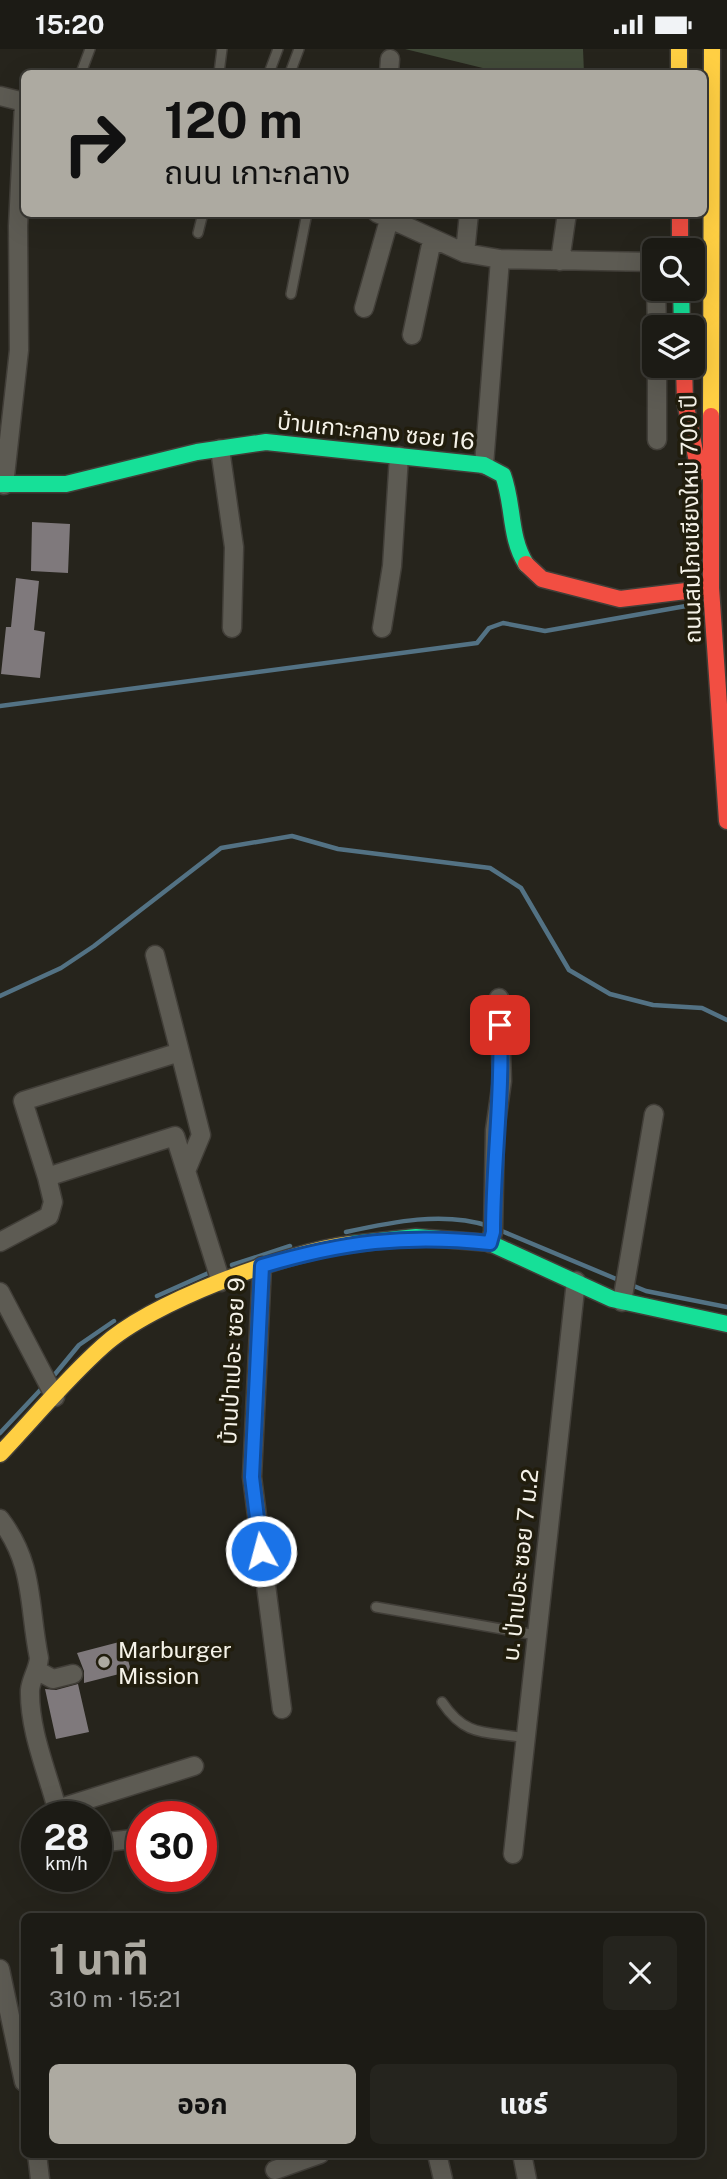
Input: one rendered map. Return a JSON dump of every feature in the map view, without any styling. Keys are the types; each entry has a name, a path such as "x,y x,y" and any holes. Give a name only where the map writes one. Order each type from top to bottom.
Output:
{"street":[{"path":"679,49 679,70"},
{"name":"ถนนสมโภชเชียงใหม่ 700 ปี","path":"712,49 711,588 727,821"},
{"path":"0,96 21,101"},
{"path":"2,484 19,350 21,176"},
{"path":"364,308 383,217 465,253 500,259 642,262"},
{"path":"465,253 469,217"},
{"path":"560,261 566,217"},
{"path":"680,217 680,238"},
{"path":"412,335 432,240"},
{"path":"484,465 500,259"},
{"path":"657,378 657,440"},
{"path":"684,378 685,401 711,533"},
{"name":"บ้านเกาะกลาง ซอย 16","path":"2,484 66,484 220,449 267,442 484,465 503,475 510,494 515,546 527,566 542,579 620,599 711,588"},
{"path":"220,449 234,547 236,590 232,628"},
{"path":"382,628 392,566 399,456"},
{"path":"155,955 201,1135 186,1171"},
{"path":"492,1233 495,1130 502,1081 499,998"},
{"path":"0,1243 49,1216 53,1202 23,1101 180,1052"},
{"path":"622,1302 654,1114"},
{"path":"47,1177 175,1136 218,1274"},
{"path":"0,1454 50,1387 138,1319 218,1274 262,1266 329,1247 492,1233 576,1281 622,1302 727,1324"},
{"name":"บ้านป่าเปอะ ซอย 9","path":"262,1266 252,1477 282,1709"},
{"name":"บ. ป่าเปอะ ซอย 7 ม.2","path":"513,1854 576,1281"},
{"path":"0,1292 50,1387"},
{"path":"0,1519 16,1541 26,1564 38,1671 30,1686 31,1715 59,1801"},
{"path":"38,1671 53,1679 74,1674"},
{"path":"96,1801 194,1766"},
{"path":"0,1969 21,2068"},
{"path":"37,2158 40,2179"},
{"path":"274,2168 307,2158"},
{"path":"438,2158 443,2179"},
{"path":"524,2158 527,2179"}],"lane":[{"path":"82,70 90,49"},
{"path":"219,70 222,49"},
{"path":"270,70 278,49"},
{"path":"291,70 299,49"},
{"path":"198,233 202,217"},
{"path":"291,294 306,217"},
{"path":"376,1607 536,1635"},
{"path":"442,1702 454,1721 465,1728 526,1738"}],"green space":[{"path":"405,49 583,49 584,70 491,70"}],"building":[{"path":"32,522 70,524 68,573 31,571"},
{"path":"16,578 39,581 34,630 45,632 40,678 1,674 6,627 11,627"},
{"name":"Marburger Mission","path":"123,1641 131,1671 84,1683 84,1671 77,1653"},
{"path":"78,1684 89,1732 56,1739 45,1689 56,1690"}],"waterway":[{"path":"0,706 477,643 489,628 503,623 545,631 686,606"},
{"path":"0,996 61,968 94,946 221,848 292,836 338,849 490,868 521,888 569,970 610,994 653,1005 702,1008 727,1020"},
{"path":"346,1232 399,1222 436,1219 454,1219 489,1226"},
{"path":"497,1229 621,1281"},
{"path":"232,1265 290,1246"},
{"path":"157,1296 213,1271"},
{"path":"629,1284 646,1291 727,1307"},
{"path":"51,1379 79,1345 114,1321"},
{"path":"0,1433 45,1385"}],"traffic: fast":[{"path":"681,301 682,315"},
{"path":"0,484 66,484 197,452 266,442 484,465 503,475 514,532 526,564"},
{"path":"351,1244 416,1237 490,1243 612,1299 727,1324"}],"traffic: slow":[{"path":"679,49 679,70"},
{"path":"711,416 712,49"},
{"path":"0,1454 76,1372 125,1329 221,1281 292,1257 351,1244"}],"traffic: jam":[{"path":"680,217 680,238"},
{"path":"684,378 685,401 699,472"},
{"path":"711,416 711,588 727,821"},
{"path":"526,564 542,579 620,599 711,588"}],"place":[{"name":"Marburger Mission","path":"104,1662"}],"route":[{"path":"261,1551 252,1477 262,1266 329,1247 416,1237 490,1243 493,1232 495,1130 502,1081 500,1025"}]}
